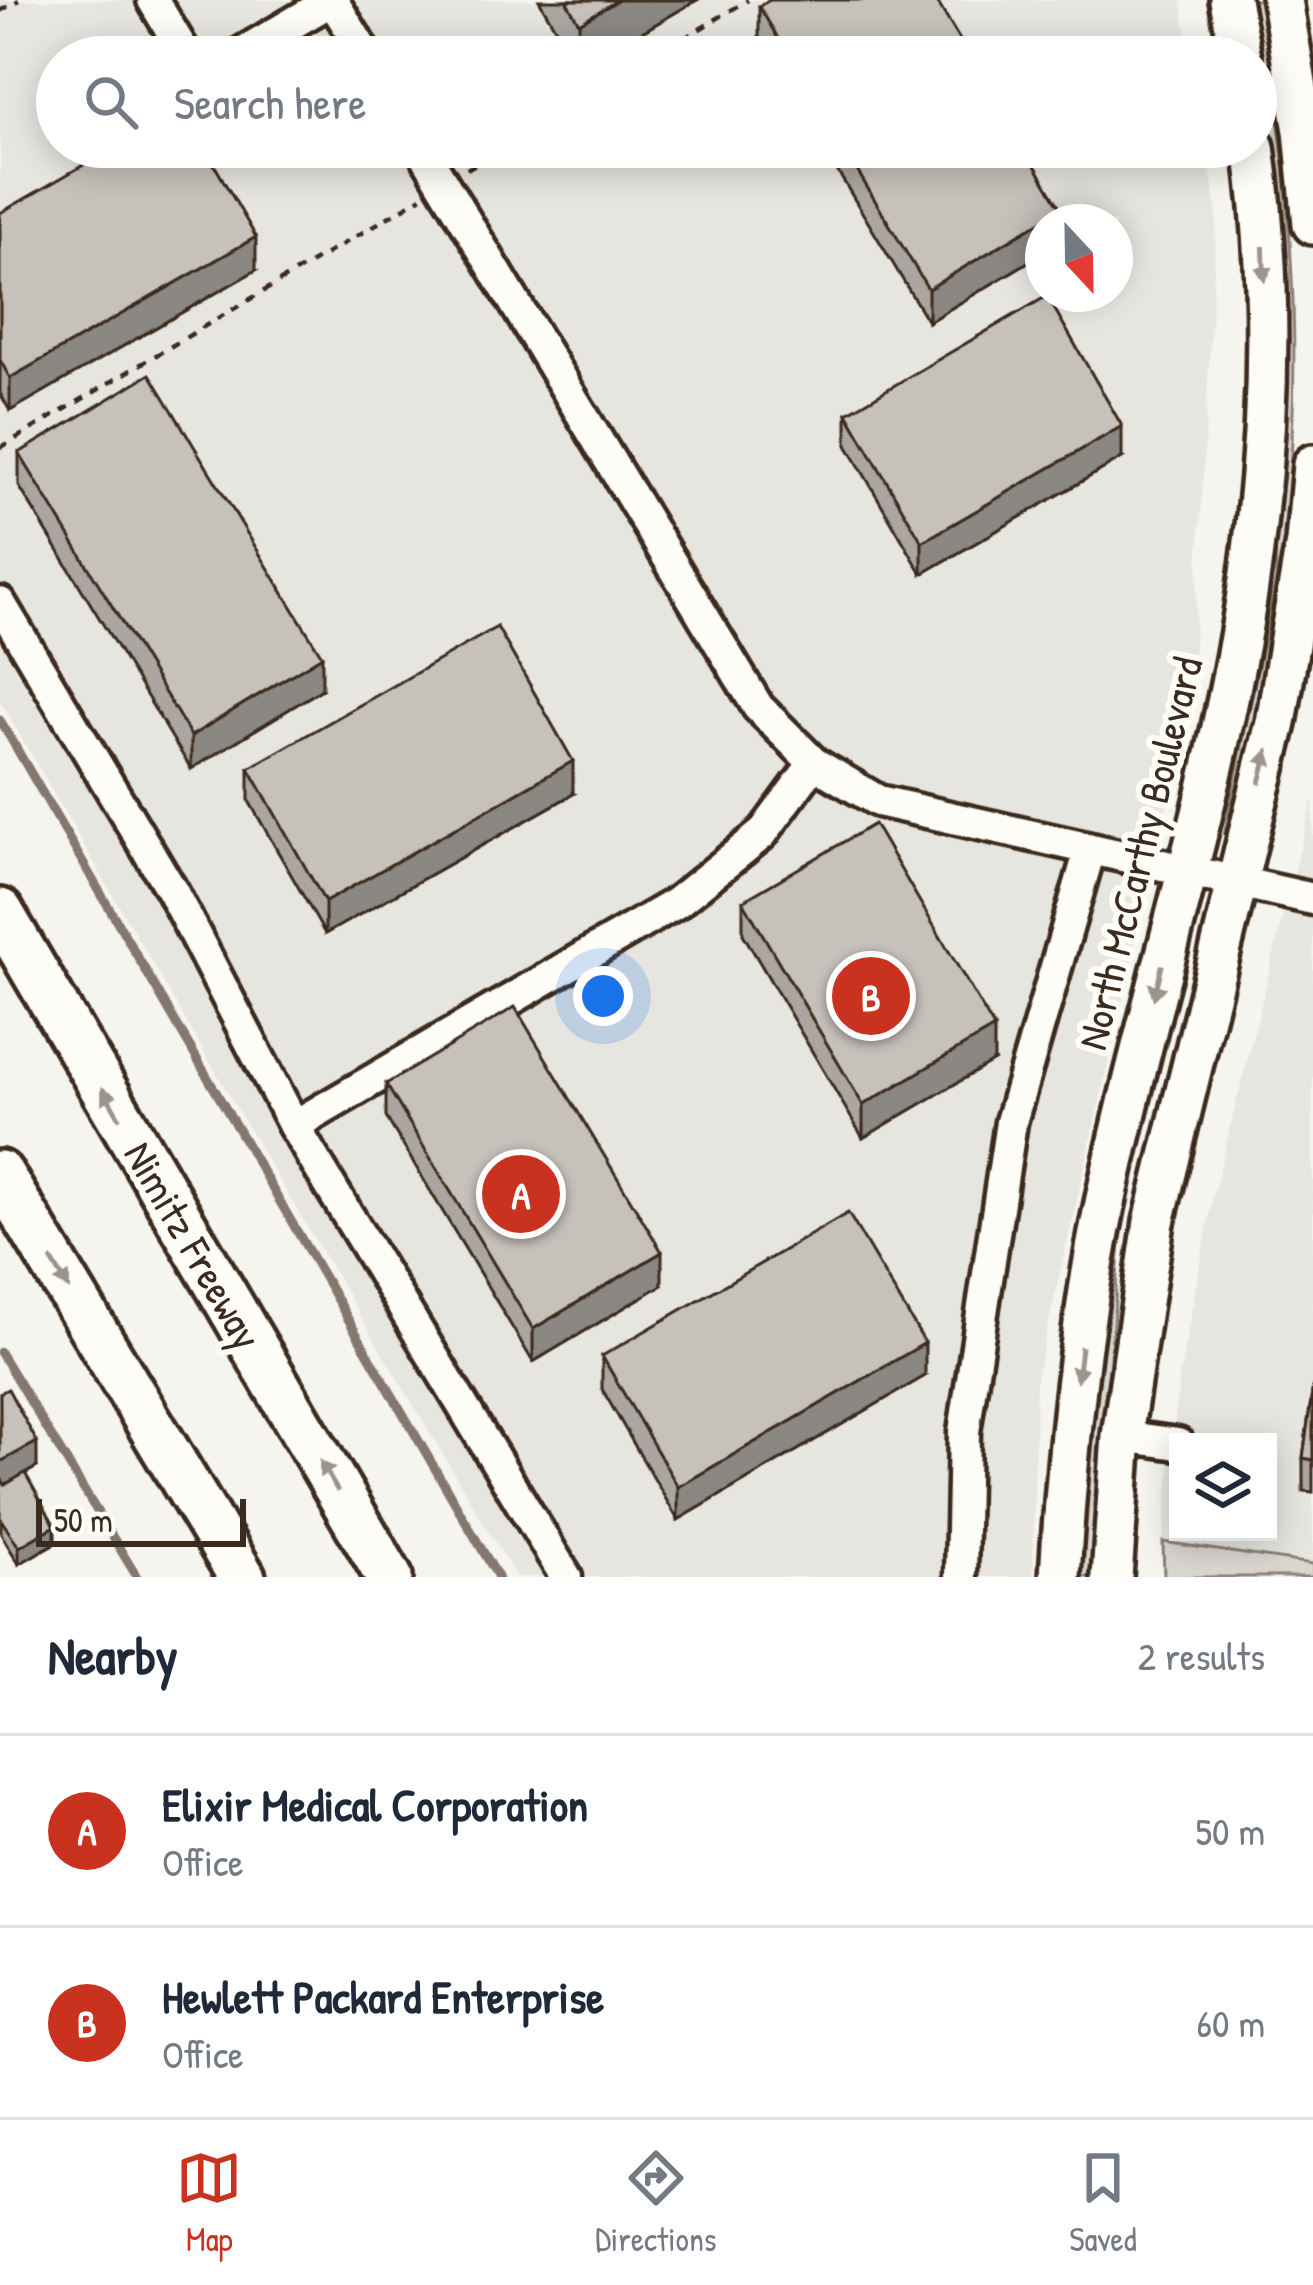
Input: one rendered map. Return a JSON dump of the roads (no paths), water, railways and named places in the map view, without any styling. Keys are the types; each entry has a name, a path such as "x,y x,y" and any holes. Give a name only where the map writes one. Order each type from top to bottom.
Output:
{"highway":[{"name":"Nimitz Freeway","path":"0,912 389,1577"},
{"path":"0,1174 242,1577"}],"main road":[{"path":"1229,0 1237,36"},
{"path":"1282,0 1309,130 1313,224"},
{"name":"North McCarthy Boulevard","path":"1060,1577 1072,1424 1103,1212 1225,712 1255,536 1266,349 1256,168"},
{"path":"1112,1577 1122,1436 1154,1222 1280,700 1306,542 1313,465"}],"lane":[{"path":"153,0 174,36"},
{"path":"271,36 332,0 354,36"},
{"path":"433,168 758,707 814,763 878,801 1313,899"},
{"path":"0,603 172,891 294,1126 566,1577"},
{"path":"294,1126 676,903 762,834 814,763"},
{"path":"961,1577 964,1432 1011,1123 1090,850"},
{"path":"1122,1436 1169,1443"}],"waterway":[{"path":"0,720 498,1577"},
{"path":"0,1352 137,1577"}],"place":[{"name":"Hewlett Packard Enterprise","path":"871,996"},
{"name":"Elixir Medical Corporation","path":"521,1194"}]}
